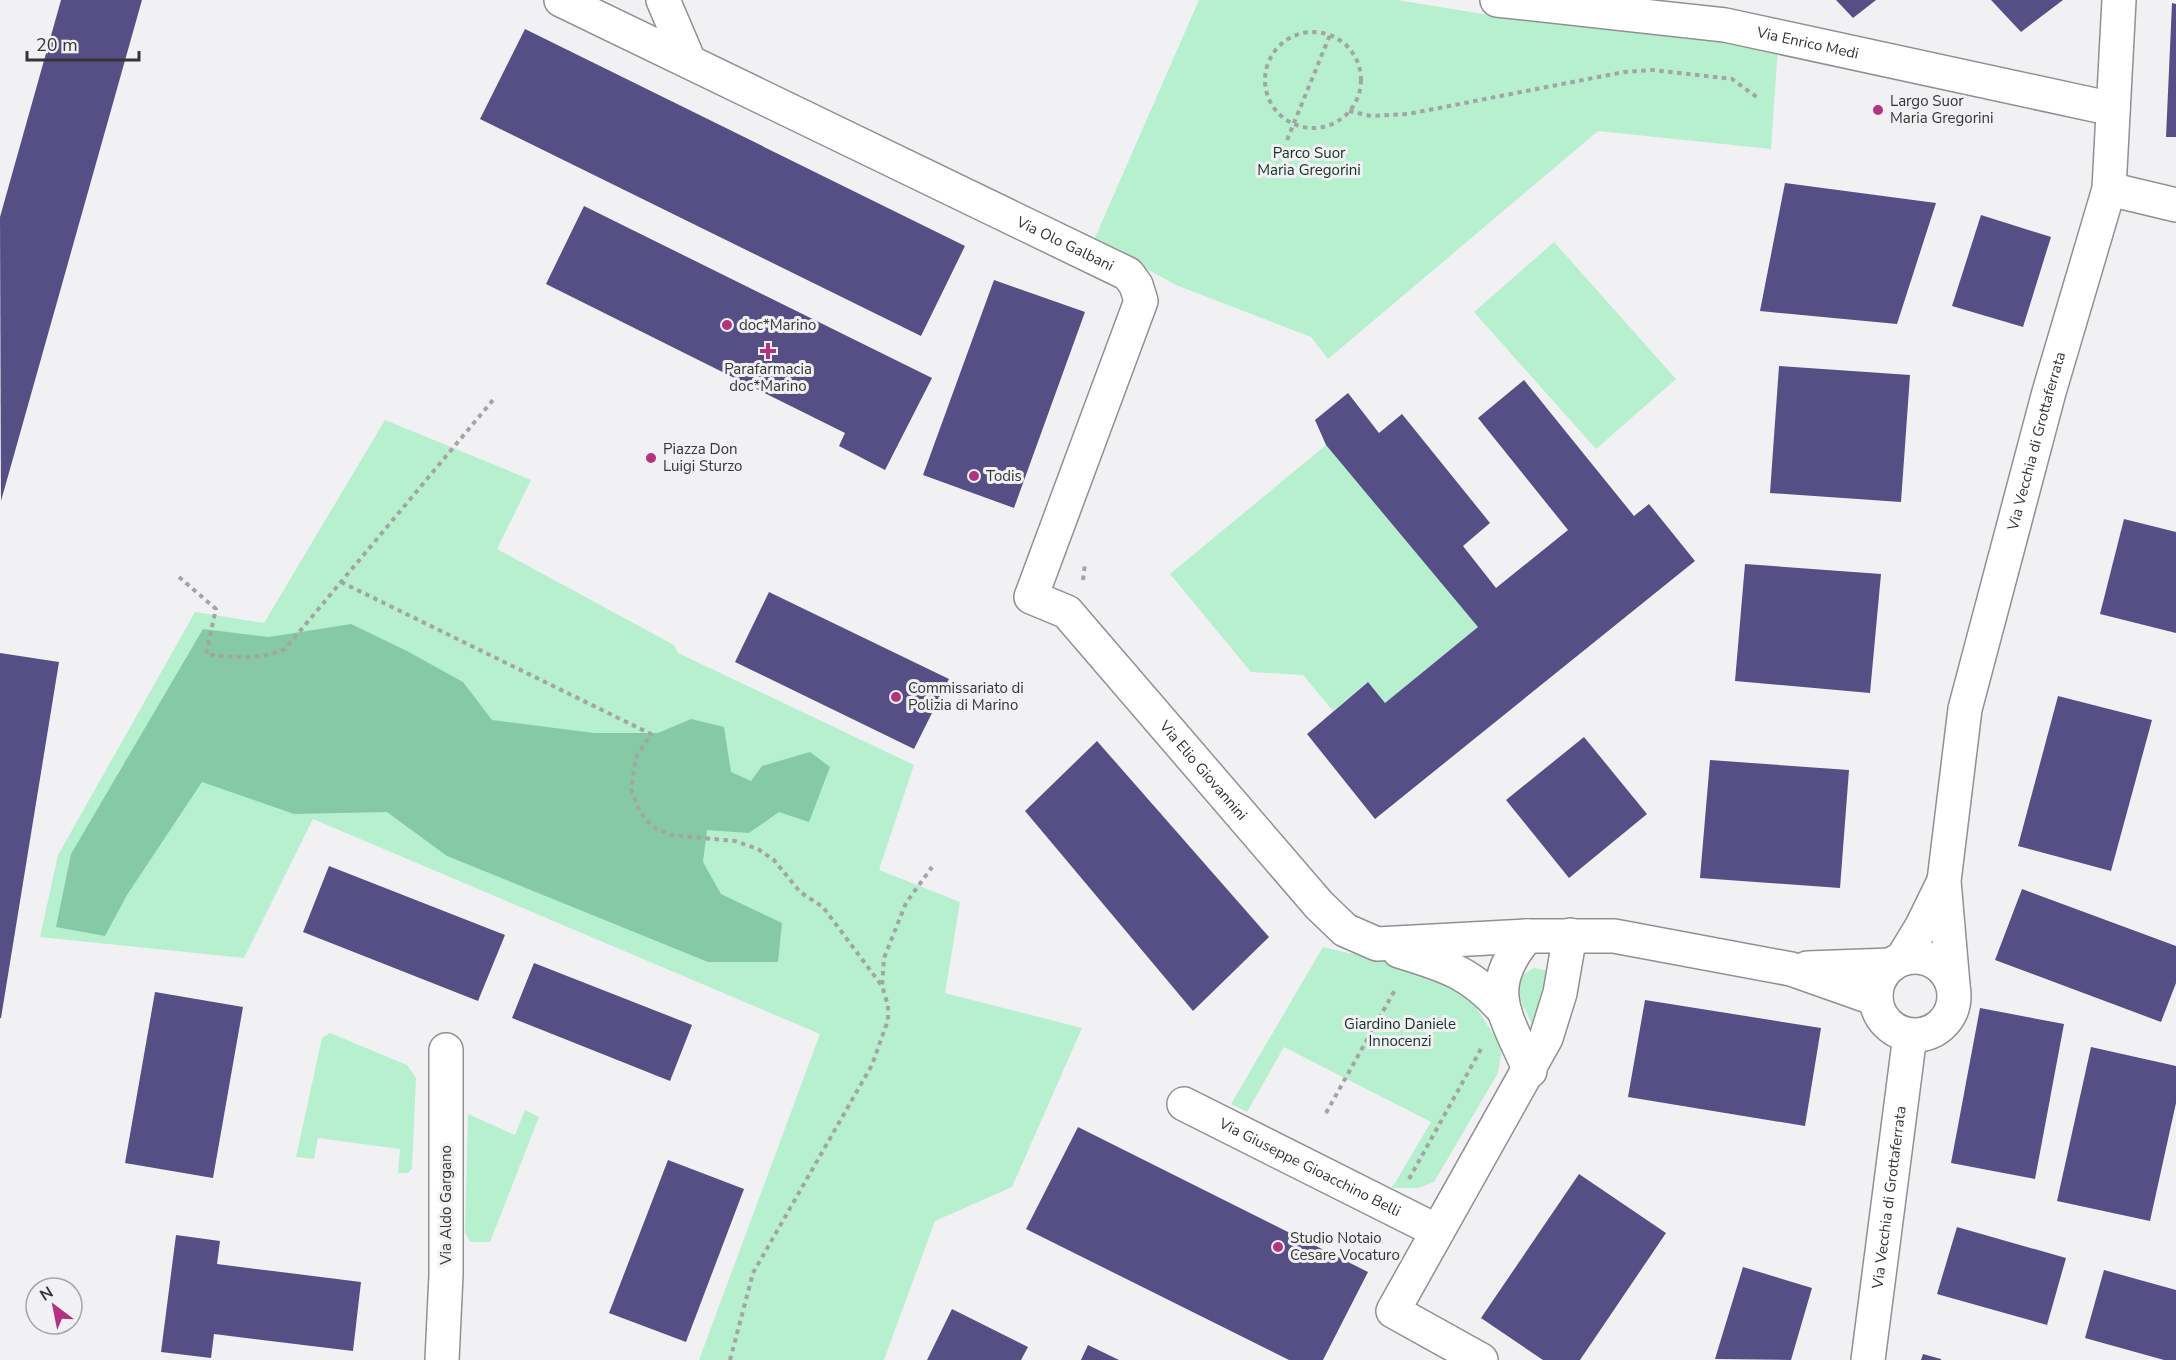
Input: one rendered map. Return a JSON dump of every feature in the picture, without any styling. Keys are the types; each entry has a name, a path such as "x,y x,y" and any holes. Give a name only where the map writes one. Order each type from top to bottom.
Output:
{"street":[{"name":"Via Olo Galbani","path":"561,0 1128,274 1136,285 1141,302 1031,597"},
{"path":"610,22 629,17 639,11 644,0"},
{"path":"663,0 689,61"},
{"name":"Via Enrico Medi","path":"1497,0 1725,25 2113,109"},
{"name":"Via Vecchia di Grottaferrata","path":"1953,985 1944,881 1965,709 2049,392 2109,189 2119,0"},
{"path":"2109,189 2176,205"},
{"name":"Via Elio Giovannini","path":"1031,597 1067,612 1328,915 1356,937 1446,965 1463,974 1476,982 1504,1012"},
{"name":"Via Vecchia di Grottaferrata","path":"1897,962 1922,926 1944,881"},
{"path":"1481,1360 1393,1311 1530,1071 1554,1020 1570,935"},
{"path":"1530,1071 1504,1012 1502,975 1512,954 1527,936 1614,936 1791,969 1876,999"},
{"name":"Via Elio Giovannini","path":"1377,944 1527,936"},
{"path":"1791,969 1897,962 1914,957 1933,962 1947,973 1953,985 1955,997 1945,1021 1935,1029 1910,1035 1887,1023 1880,1012 1876,999 1877,987 1883,974 1897,962"},
{"name":"Via Vecchia di Grottaferrata","path":"1868,1360 1910,1035"},
{"name":"Via Aldo Gargano","path":"441,1360 446,1275 446,1050"},
{"name":"Via Giuseppe Gioacchino Belli","path":"1184,1104 1437,1231"}],"path":[{"path":"1313,32 1330,35 1348,48 1359,67 1361,83 1358,98 1338,121 1324,127 1308,128 1293,124 1279,115 1267,94 1265,70 1271,54 1282,42 1297,34 1313,32"},
{"path":"1287,140 1330,35"},
{"path":"1349,111 1371,116 1408,114 1624,72 1652,70 1731,79 1758,98"},
{"path":"179,577 216,609 206,654 243,659 265,656 285,649 493,400"},
{"path":"1084,587 1085,563"},
{"path":"341,582 651,734 636,757 631,789 640,812 653,826 671,835 735,841 758,849 774,860 800,892 824,907 882,986 888,1005 888,1020 872,1065 753,1273 730,1360"},
{"path":"882,986 884,958 892,934 906,903 932,867"},
{"path":"1326,1113 1398,984"}],"green space":[{"name":"Parco Suor Maria Gregorini","path":"1199,0 1397,0 1507,18 1727,30 1778,46 1771,149 1598,131 1328,359 1311,337 1176,285 1094,240"},
{"path":"1554,242 1676,379 1596,449 1474,312"},
{"path":"385,420 531,480 497,549 674,645 678,653 914,765 879,870 960,902 945,993 1082,1028 1012,1187 935,1221 884,1360 699,1360 820,1034 313,819 244,958 40,937 58,855 195,612 264,623"},
{"path":"1326,445 1478,627 1385,703 1367,682 1333,711 1303,675 1251,672 1170,574"},
{"path":"351,624 463,682 492,720 594,733 658,733 691,719 724,727 731,772 751,781 762,766 810,752 830,767 809,822 779,812 749,833 707,830 703,862 721,894 782,923 778,962 708,962 447,856 387,812 294,814 202,782 127,895 105,936 56,927 71,854 203,629 269,637"},
{"name":"Giardino Daniele Innocenzi","path":"1323,947 1348,953 1372,955 1436,977 1474,1004 1502,1048 1498,1073 1434,1182 1418,1188 1392,1188 1431,1122 1284,1047 1247,1112 1231,1104"},
{"path":"1534,968 1549,971 1534,1029 1516,990 1522,975"},
{"path":"330,1033 407,1065 416,1078 412,1169 408,1173 398,1173 400,1149 318,1138 314,1159 296,1157 322,1038"},
{"path":"525,1110 539,1117 490,1242 470,1242 465,1233 468,1114 515,1135"}],"building":[{"path":"61,0 142,0 1,501 0,217"},
{"path":"1836,0 1876,0 1853,18"},
{"path":"1991,0 2063,0 2021,32"},
{"path":"2172,3 2176,4 2176,137 2166,137"},
{"path":"525,29 965,246 921,336 480,119"},
{"path":"1785,183 1936,203 1897,324 1760,311"},
{"name":"doc*Marino","path":"584,206 932,378 885,470 839,446 845,433 546,284"},
{"path":"1981,215 2051,237 2023,327 1952,306"},
{"path":"994,280 1085,312 1014,508 923,475"},
{"path":"1779,366 1910,375 1901,502 1770,493"},
{"path":"1524,380 1634,516 1649,504 1695,561 1375,819 1307,734 1368,682 1385,703 1478,627 1326,445 1315,420 1348,393 1379,433 1402,414 1490,523 1463,546 1496,588 1568,530 1478,418"},
{"path":"2124,519 2176,532 2176,633 2100,614"},
{"path":"1745,564 1881,574 1870,693 1735,681"},
{"path":"769,592 949,679 914,749 735,662"},
{"path":"0,653 59,662 1,1018 0,1018"},
{"path":"2058,696 2152,720 2111,871 2018,846"},
{"path":"1584,737 1647,814 1569,878 1506,800"},
{"path":"1097,741 1269,937 1193,1011 1025,811"},
{"path":"1710,760 1849,770 1840,888 1700,878"},
{"path":"329,866 505,935 478,1001 303,932"},
{"path":"2022,889 2176,946 2176,983 2161,1022 1995,960"},
{"path":"534,963 692,1025 670,1081 512,1018"},
{"path":"155,992 243,1007 213,1178 125,1163"},
{"path":"1645,1000 1821,1028 1805,1126 1628,1097"},
{"path":"1980,1008 2064,1024 2035,1179 1951,1163"},
{"path":"2091,1047 2176,1066 2176,1103 2150,1221 2057,1201"},
{"path":"1078,1127 1368,1272 1323,1360 1289,1360 1026,1229"},
{"path":"668,1160 744,1189 686,1342 609,1313"},
{"path":"1579,1174 1666,1233 1580,1360 1543,1360 1481,1318"},
{"path":"1957,1227 2066,1258 2047,1325 1937,1294"},
{"path":"176,1235 220,1241 217,1264 361,1282 353,1351 214,1334 211,1358 161,1352"},
{"path":"1743,1267 1812,1288 1791,1360 1715,1359"},
{"path":"2104,1270 2176,1290 2176,1360 2164,1360 2085,1338"},
{"path":"952,1309 1028,1347 1021,1360 927,1360"},
{"path":"1088,1345 1119,1360 1081,1360"},
{"path":"1923,1354 1941,1359 1941,1360 1921,1360"}],"place":[{"name":"Largo Suor Maria Gregorini","path":"1878,110"},
{"name":"doc*Marino","path":"727,325"},
{"name":"Parafarmacia doc*Marino","path":"768,351"},
{"name":"Piazza Don Luigi Sturzo","path":"651,458"},
{"name":"Todis","path":"974,476"},
{"name":"Commissariato di Polizia di Marino","path":"896,697"},
{"name":"Studio Notaio Cesare Vocaturo","path":"1278,1247"}]}
